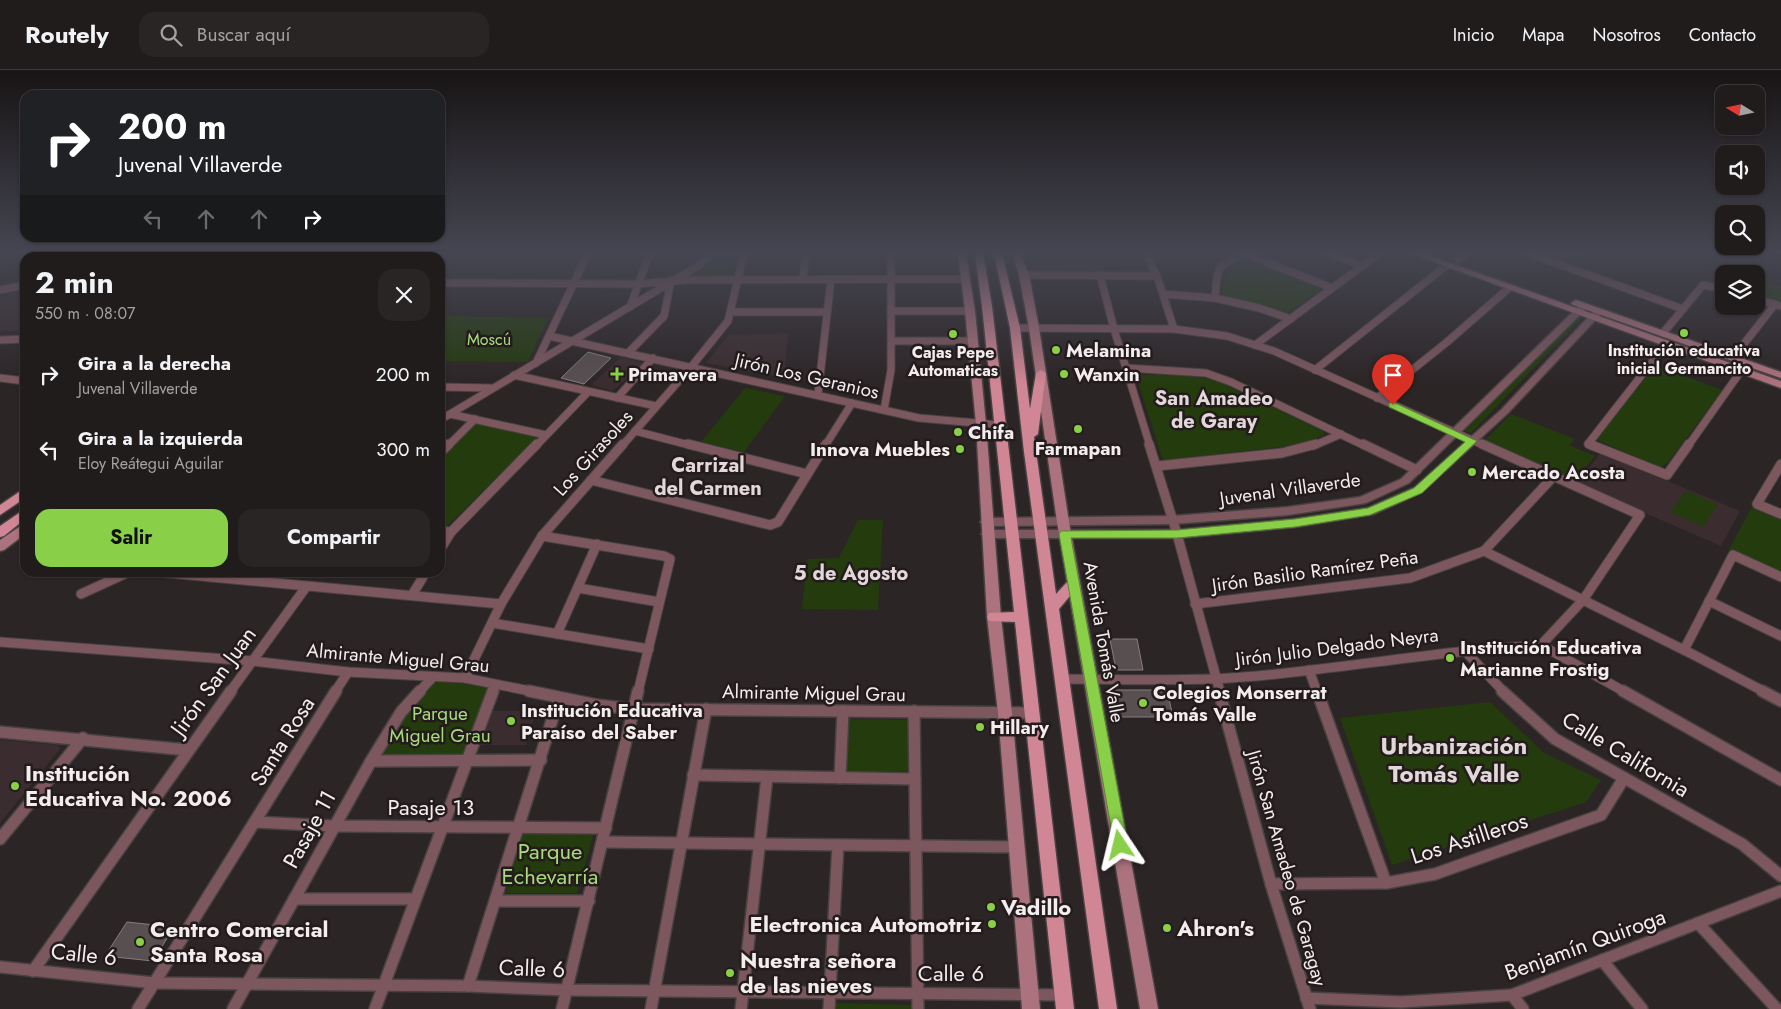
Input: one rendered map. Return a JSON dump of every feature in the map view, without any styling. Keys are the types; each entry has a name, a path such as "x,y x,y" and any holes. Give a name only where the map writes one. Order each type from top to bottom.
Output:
{"main road":[{"path":"968,297 980,424 994,617 1018,847 1030,1002"},
{"path":"986,297 1065,1009"},
{"path":"1008,297 1015,328 1040,528 1063,678 1108,1009"},
{"name":"Avenida Tomás Valle","path":"1028,297 1064,528 1149,1009"},
{"path":"1539,297 1581,309"},
{"path":"1550,297 1666,344 1781,385"},
{"path":"1596,315 1663,334 1781,375"},
{"path":"1030,452 1041,373"},
{"path":"0,511 20,496"},
{"path":"2,541 20,519"},
{"path":"2,541 20,531"},
{"path":"1052,606 1074,584"},
{"path":"994,617 1021,617"}],"street":[{"path":"536,363 567,297"},
{"path":"630,307 633,297"},
{"path":"445,417 645,297"},
{"path":"628,353 664,316 668,297"},
{"name":"Los Girasoles","path":"465,678 501,604 542,536 691,367 723,327 731,312 735,297"},
{"path":"818,394 829,297"},
{"path":"884,410 890,386 891,297"},
{"name":"Jirón San Amadeo de Garagay","path":"1106,297 1173,520 1271,884 1308,1003"},
{"path":"1164,297 1174,329"},
{"path":"1200,297 1215,298 1291,318"},
{"path":"1255,345 1320,297"},
{"path":"1315,370 1407,297"},
{"path":"1377,398 1447,342 1499,297"},
{"path":"1649,297 1683,309"},
{"path":"1663,334 1693,297"},
{"path":"1733,358 1778,305 1765,301"},
{"name":"Juvenal Villaverde","path":"1064,528 1288,511 1362,500 1404,481 1417,470 1581,309"},
{"path":"891,311 970,311"},
{"path":"731,312 827,312"},
{"name":"Juvenal Villaverde","path":"987,528 1064,528 1177,534 1295,523 1370,511 1418,490 1505,411 1596,315"},
{"path":"1015,328 1174,329 1226,336 1274,351 1640,515 1583,600 1541,645 1781,780"},
{"name":"Jirón Los Geranios","path":"549,336 936,421 1000,425"},
{"path":"0,340 20,339"},
{"path":"892,341 973,341"},
{"path":"1666,344 1588,444 1667,475 1741,371"},
{"path":"617,398 653,358"},
{"path":"1126,368 1206,372 1417,470"},
{"path":"514,375 656,406"},
{"path":"0,378 20,380"},
{"path":"445,387 492,388"},
{"path":"445,542 451,532 588,392"},
{"path":"591,480 770,525 778,522 806,474 852,403"},
{"path":"450,414 546,434"},
{"path":"445,448 475,418"},
{"path":"635,431 806,474"},
{"path":"1157,466 1282,453 1310,447 1341,434"},
{"path":"1781,464 1757,504 1781,514"},
{"name":"Jirón Basilio Ramírez Peña","path":"1195,604 1410,578 1484,551 1553,477"},
{"path":"445,531 451,532"},
{"path":"542,536 597,544 668,557 670,559 562,1009"},
{"path":"557,634 597,544"},
{"path":"1484,551 1684,650 1781,701"},
{"path":"1684,650 1732,555 1781,577"},
{"path":"81,594 118,577"},
{"path":"207,577 501,604"},
{"path":"412,595 423,577"},
{"name":"Jirón San Juan","path":"33,971 188,750 306,587"},
{"path":"578,588 659,602"},
{"path":"1709,601 1781,636"},
{"path":"492,623 649,649"},
{"name":"Almirante Miguel Grau","path":"0,642 252,661 348,672 465,678 597,705 634,709 1032,713"},
{"name":"Jirón Julio Delgado Neyra","path":"1063,678 1215,679 1309,670 1463,649 1541,645"},
{"name":"Calle California","path":"1463,649 1507,696 1555,739 1742,844 1781,876"},
{"path":"1309,670 1386,883"},
{"name":"Santa Rosa","path":"138,1009 348,672"},
{"name":"Pasaje 11","path":"233,1009 333,826 371,761 401,712 434,677"},
{"path":"374,1009 495,685"},
{"path":"468,986 560,698"},
{"path":"651,1009 706,709"},
{"path":"840,778 843,711"},
{"path":"914,711 918,1009"},
{"path":"0,732 83,738 188,750"},
{"path":"0,839 83,738"},
{"path":"371,761 541,760"},
{"path":"693,775 915,778"},
{"path":"741,1009 766,777"},
{"name":"Los Astilleros","path":"1271,884 1386,883 1435,874 1601,815 1624,778"},
{"name":"Pasaje 13","path":"255,822 333,826 606,828"},
{"path":"603,842 1018,847"},
{"path":"829,1009 838,845"},
{"name":"Benjamín Quiroga","path":"1308,1003 1401,1002 1512,995 1781,891"},
{"path":"294,899 415,899"},
{"path":"496,901 589,901"},
{"path":"1698,923 1777,1009"},
{"path":"1602,960 1642,1009"},
{"name":"Calle 6","path":"0,967 155,983 468,986 566,990 918,994 1030,1002 1064,995"},
{"path":"1512,995 1523,1009"}],"shaded area":[{"path":"0,297 20,297 20,331 0,331"},
{"path":"788,333 784,378 706,363 729,335"},
{"name":"Primavera","path":"621,357 644,363 613,391 591,385"},
{"path":"1600,453 1740,511 1721,546 1578,484"},
{"name":"Institución Educativa Paraíso del Saber","path":"493,711 536,711 526,745 481,745"},
{"name":"Institución Educativa No. 2006","path":"0,740 58,745 60,749 0,823"}],"green space":[{"path":"1226,297 1311,297 1287,313"},
{"path":"1544,297 1549,297 1573,307"},
{"path":"1765,297 1781,297 1781,305 1765,300"},
{"path":"1577,315 1583,317 1471,433 1465,431"},
{"name":"Moscú","path":"445,316 548,318 528,362 445,361"},
{"path":"1604,316 1781,379 1781,384 1601,319"},
{"path":"1656,366 1723,390 1668,462 1660,468 1595,439"},
{"path":"1172,374 1204,378 1222,383 1325,432 1323,435 1299,445 1165,460 1162,458 1136,375"},
{"path":"745,388 785,396 744,452 701,442"},
{"path":"1511,414 1575,439 1569,445 1595,456 1574,481 1484,441"},
{"path":"477,423 539,436 445,528 445,454"},
{"path":"1686,491 1718,505 1703,527 1670,512"},
{"path":"1753,505 1781,516 1781,573 1728,551"},
{"path":"858,520 883,520 878,610 802,609 807,559 839,558"},
{"name":"Parque Miguel Grau","path":"434,681 491,687 463,757 378,754 396,722 424,694"},
{"path":"1490,702 1544,753 1601,780 1586,802 1392,865 1340,718"},
{"path":"849,719 909,720 910,771 847,771"},
{"name":"Parque Echevarría","path":"523,833 594,833 577,893 506,893"},
{"path":"836,1003 912,1005 912,1009 836,1009"}],"building":[{"path":"588,352 611,358 584,384 561,378"},
{"name":"Colegios Monserrat Tomás Valle","path":"1110,639 1137,639 1143,670 1116,670"},
{"name":"Colegios Monserrat Tomás Valle","path":"1113,690 1167,690 1173,717 1118,717"},
{"name":"Centro Comercial Santa Rosa","path":"127,922 174,927 153,961 105,956"}],"place":[{"name":"Institución educativa inicial Germancito","path":"1684,333"},
{"name":"Cajas Pepe Automaticas","path":"953,334"},
{"name":"Melamina","path":"1056,350"},
{"name":"Primavera","path":"617,374"},
{"name":"Wanxin","path":"1064,374"},
{"name":"Farmapan","path":"1078,429"},
{"name":"Chifa","path":"958,432"},
{"name":"Innova Muebles","path":"960,449"},
{"name":"Mercado Acosta","path":"1472,472"},
{"name":"Institución Educativa Marianne Frostig","path":"1450,658"},
{"name":"Colegios Monserrat Tomás Valle","path":"1143,703"},
{"name":"Institución Educativa Paraíso del Saber","path":"511,721"},
{"name":"Hillary","path":"980,727"},
{"name":"Institución Educativa No. 2006","path":"15,786"},
{"name":"Vadillo","path":"991,907"},
{"name":"Electronica Automotriz","path":"992,924"},
{"name":"Ahron's","path":"1167,928"},
{"name":"Centro Comercial Santa Rosa","path":"140,942"},
{"name":"Nuestra señora de las nieves","path":"730,973"}],"district":[{"name":"San Amadeo de Garay","path":"1214,410"},
{"name":"Carrizal del Carmen","path":"708,476"},
{"name":"5 de Agosto","path":"851,573"},
{"name":"Urbanización Tomás Valle","path":"1454,759"}],"route":[{"path":"1120,845 1065,534 1177,534 1295,523 1370,511 1418,490 1472,441 1393,405"}]}
